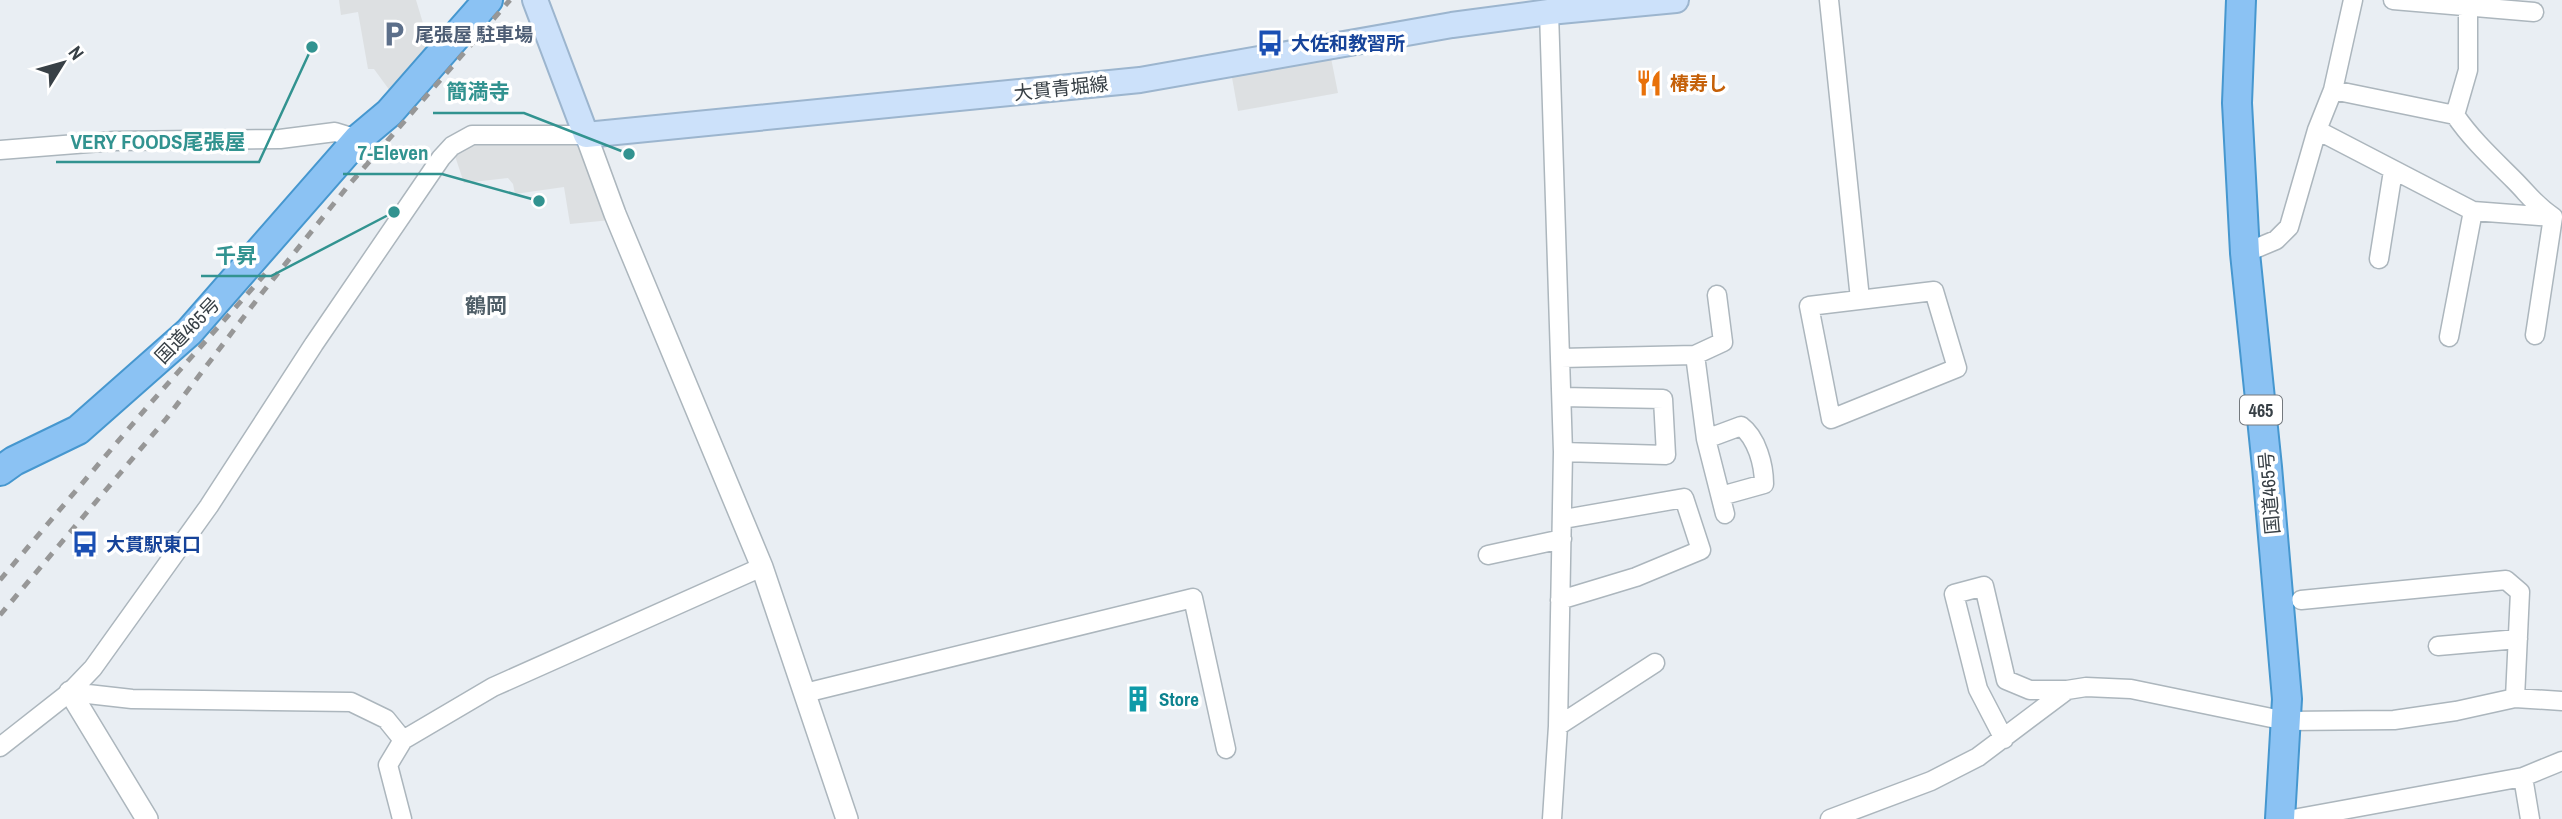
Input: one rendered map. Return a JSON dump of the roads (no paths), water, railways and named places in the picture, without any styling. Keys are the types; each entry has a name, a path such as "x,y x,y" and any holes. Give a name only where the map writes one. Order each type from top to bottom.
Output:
{"highway":[{"name":"国道465号","path":"0,471 14,461 78,430 189,332 358,139 389,113 488,0"},
{"name":"国道465号","path":"2241,0 2237,103 2245,253 2269,481 2287,699 2280,819"}],"main road":[{"path":"535,0 586,135"},
{"name":"大貫青堀線","path":"586,135 1140,80 1556,8 1676,0"}],"street":[{"path":"1829,0 1860,299"},
{"path":"2245,253 2276,240 2289,227 2317,130 2333,90 2353,0"},
{"path":"2393,0 2535,12"},
{"path":"1552,819 1558,726 1564,519 1556,8"},
{"path":"2455,115 2468,70 2468,8"},
{"path":"2333,90 2455,115 2486,153 2516,181 2535,204 2558,217"},
{"path":"2317,130 2473,211 2558,217"},
{"path":"0,150 114,141 280,139 335,132 358,139"},
{"path":"0,747 70,692 93,668 209,506 314,344 452,146 472,135 586,135 615,214 761,567 847,819"},
{"path":"2379,259 2393,171"},
{"path":"2449,337 2473,211"},
{"path":"2535,335 2558,217"},
{"path":"1934,291 1957,368 1832,419 1809,306 1860,299 1934,291"},
{"path":"1561,358 1695,355 1723,342 1717,295"},
{"path":"1695,355 1706,439 1725,514"},
{"path":"1562,397 1663,399 1666,455 1563,452"},
{"path":"1706,439 1741,426 1749,432 1764,469 1764,484 1721,496"},
{"path":"1560,600 1636,577 1701,550 1684,498 1564,519"},
{"path":"1488,555 1562,539"},
{"path":"402,819 388,765 403,740 493,687 761,567"},
{"path":"2301,600 2506,580 2520,592 2515,698"},
{"path":"2004,738 1978,688 1954,594 1984,586 2006,680 2030,690 2086,687 2131,689 2286,721 2394,720 2456,711 2515,698 2562,701"},
{"path":"805,693 1193,598 1226,749"},
{"path":"2438,646 2518,639"},
{"path":"1558,726 1655,663"},
{"path":"1830,819 1931,781 1978,757 2067,690"},
{"path":"70,692 132,699 351,702 386,719 403,740"},
{"path":"70,692 148,819"},
{"path":"2293,819 2523,777 2562,761"},
{"path":"2523,777 2530,819"}],"railway":[{"path":"0,615 166,419 348,186 510,0"},
{"path":"0,580 266,273"}],"place":[{"name":"尾張屋 駐車場","path":"394,34"},
{"name":"大佐和教習所","path":"1270,43"},
{"name":"VERY FOODS尾張屋","path":"312,47"},
{"name":"椿寿し","path":"1649,83"},
{"name":"簡満寺","path":"629,154"},
{"name":"7-Eleven","path":"539,201"},
{"name":"千昇","path":"394,212"},
{"name":"大貫駅東口","path":"85,544"},
{"name":"Store","path":"1138,699"}],"district":[{"name":"鶴岡","path":"486,305"}]}
